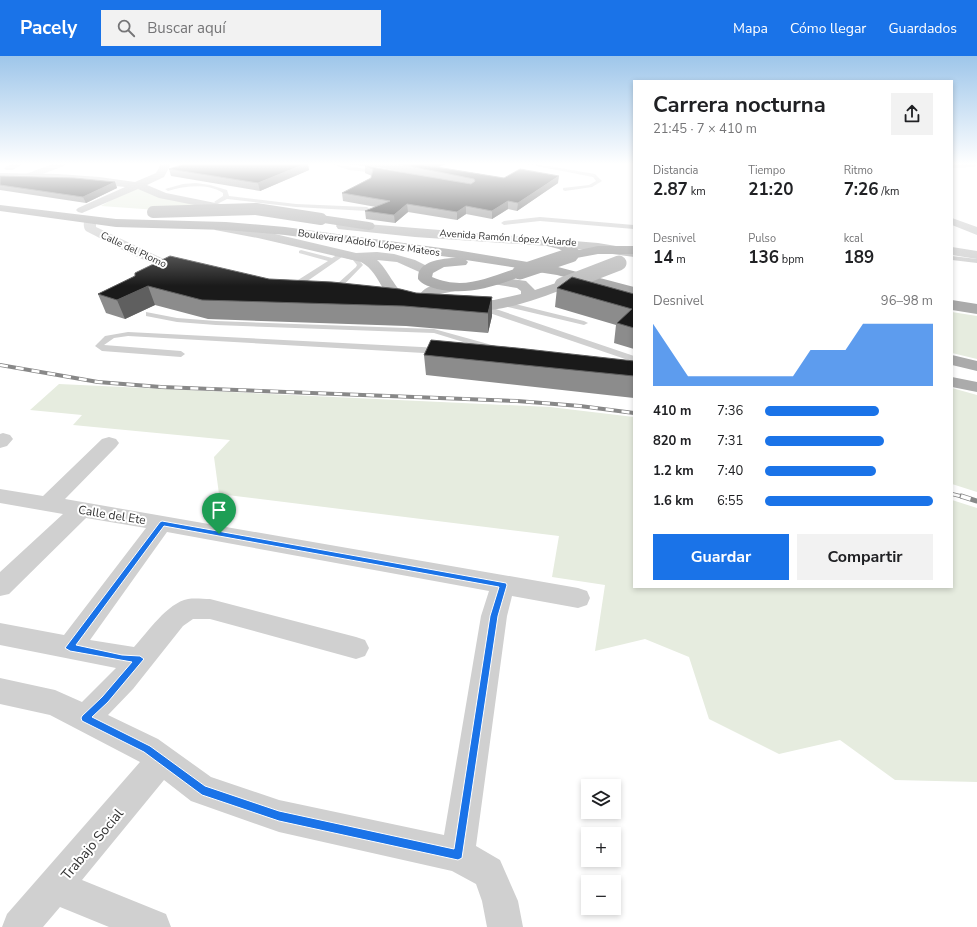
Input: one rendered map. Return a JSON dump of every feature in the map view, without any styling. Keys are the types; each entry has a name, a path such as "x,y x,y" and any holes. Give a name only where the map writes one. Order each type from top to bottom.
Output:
{"main road":[{"name":"Boulevard Adolfo López Mateos","path":"30,205 137,224 214,226 285,231 456,254 521,269"},
{"name":"Boulevard Adolfo López Mateos","path":"0,208 86,215 107,214 144,217 258,220 398,239 513,251"},
{"path":"107,214 252,209 369,226"},
{"path":"552,243 564,246 573,254"},
{"path":"633,249 609,247 573,254 521,269 498,281 478,287 450,288 434,284 425,278 426,271 440,263 450,262 521,269 558,271 633,292"},
{"path":"541,255 621,268"},
{"path":"953,305 977,309"},
{"path":"953,360 977,366"},
{"path":"953,382 977,387"}],"street":[{"path":"86,215 104,205"},
{"name":"Avenida Ramón López Velarde","path":"205,205 251,213 384,231 552,243 589,244"},
{"name":"Avenida Ramón López Velarde","path":"250,205 342,218 369,226 393,229 589,244"},
{"name":"Calle del Plomo","path":"86,215 90,229 169,266 200,273"},
{"path":"953,221 975,230"},
{"name":"Boulevard Adolfo López Mateos","path":"214,226 258,234 356,256 376,264 390,288 400,298"},
{"path":"953,234 975,230"},
{"path":"589,244 633,253"},
{"path":"609,247 620,254 621,268"},
{"path":"953,251 977,254"},
{"path":"356,256 376,254 408,260 426,271"},
{"path":"379,296 444,304 475,306 494,305 562,288 621,268 633,261"},
{"path":"498,281 521,284 528,289 528,297"},
{"path":"444,304 430,299 427,294 432,290 450,288"},
{"path":"282,291 350,294"},
{"path":"953,301 977,305"},
{"path":"953,309 977,313"},
{"path":"48,504 109,443"},
{"name":"Calle del Ete","path":"0,496 48,504 76,515"},
{"name":"Calle del Ete","path":"0,508 162,524 578,598"},
{"path":"0,587 76,515"},
{"path":"70,648 162,524"},
{"path":"458,855 494,616 503,585"},
{"path":"85,718 114,690 174,619 188,609 210,608 356,648"},
{"path":"0,634 122,658 140,659"},
{"path":"4,697 55,703 147,749 202,790 279,816 458,855 488,872 500,901 505,927"},
{"name":"Trabajo Social","path":"20,927 162,759"},
{"path":"55,887 153,927"}],"lane":[{"path":"291,205 367,209"},
{"path":"504,223 540,219 633,227"},
{"path":"612,220 633,222"},
{"path":"301,252 333,260"},
{"path":"282,291 341,256 356,256"},
{"path":"331,294 360,265 356,259 341,256"},
{"path":"953,258 977,261"},
{"path":"504,303 584,323"},
{"path":"475,306 633,359"},
{"path":"149,314 177,320 216,323 434,331 504,354 481,354"},
{"path":"181,354 102,348 99,346 101,343 113,336 128,334 450,352"}],"shaded area":[{"path":"103,205 209,205 222,208 157,210 101,206"},
{"path":"953,312 977,316 977,359 953,353"},
{"path":"59,384 550,407 633,417 633,588 953,588 953,500 977,508 977,782 895,780 840,740 779,754 709,719 689,657 645,639 595,651 605,585 552,577 559,536 219,494 214,457 230,440 73,425 82,415 30,410"},
{"path":"953,388 977,395 977,492 953,484"}],"building":[{"path":"381,205 406,205 394,215 365,211"},
{"path":"411,205 502,205 492,211 466,206 457,212"},
{"path":"170,256 269,279 332,282 400,289 416,293 492,297 488,313 404,306 202,300 148,286 117,300 98,294 135,276 135,273"},
{"path":"572,277 633,294 633,328 617,323 632,309 557,288"},
{"path":"431,340 517,348 633,361 633,376 424,355"}],"railway":[{"path":"0,365 98,382 161,387 517,401 580,406 633,413"},
{"path":"953,494 964,497"},
{"path":"961,496 977,501"}],"route":[{"path":"162,524 219,534 503,585 494,616 458,855 279,816 202,790 147,749 85,718 123,680 140,659 122,658 70,648 162,524"}]}
